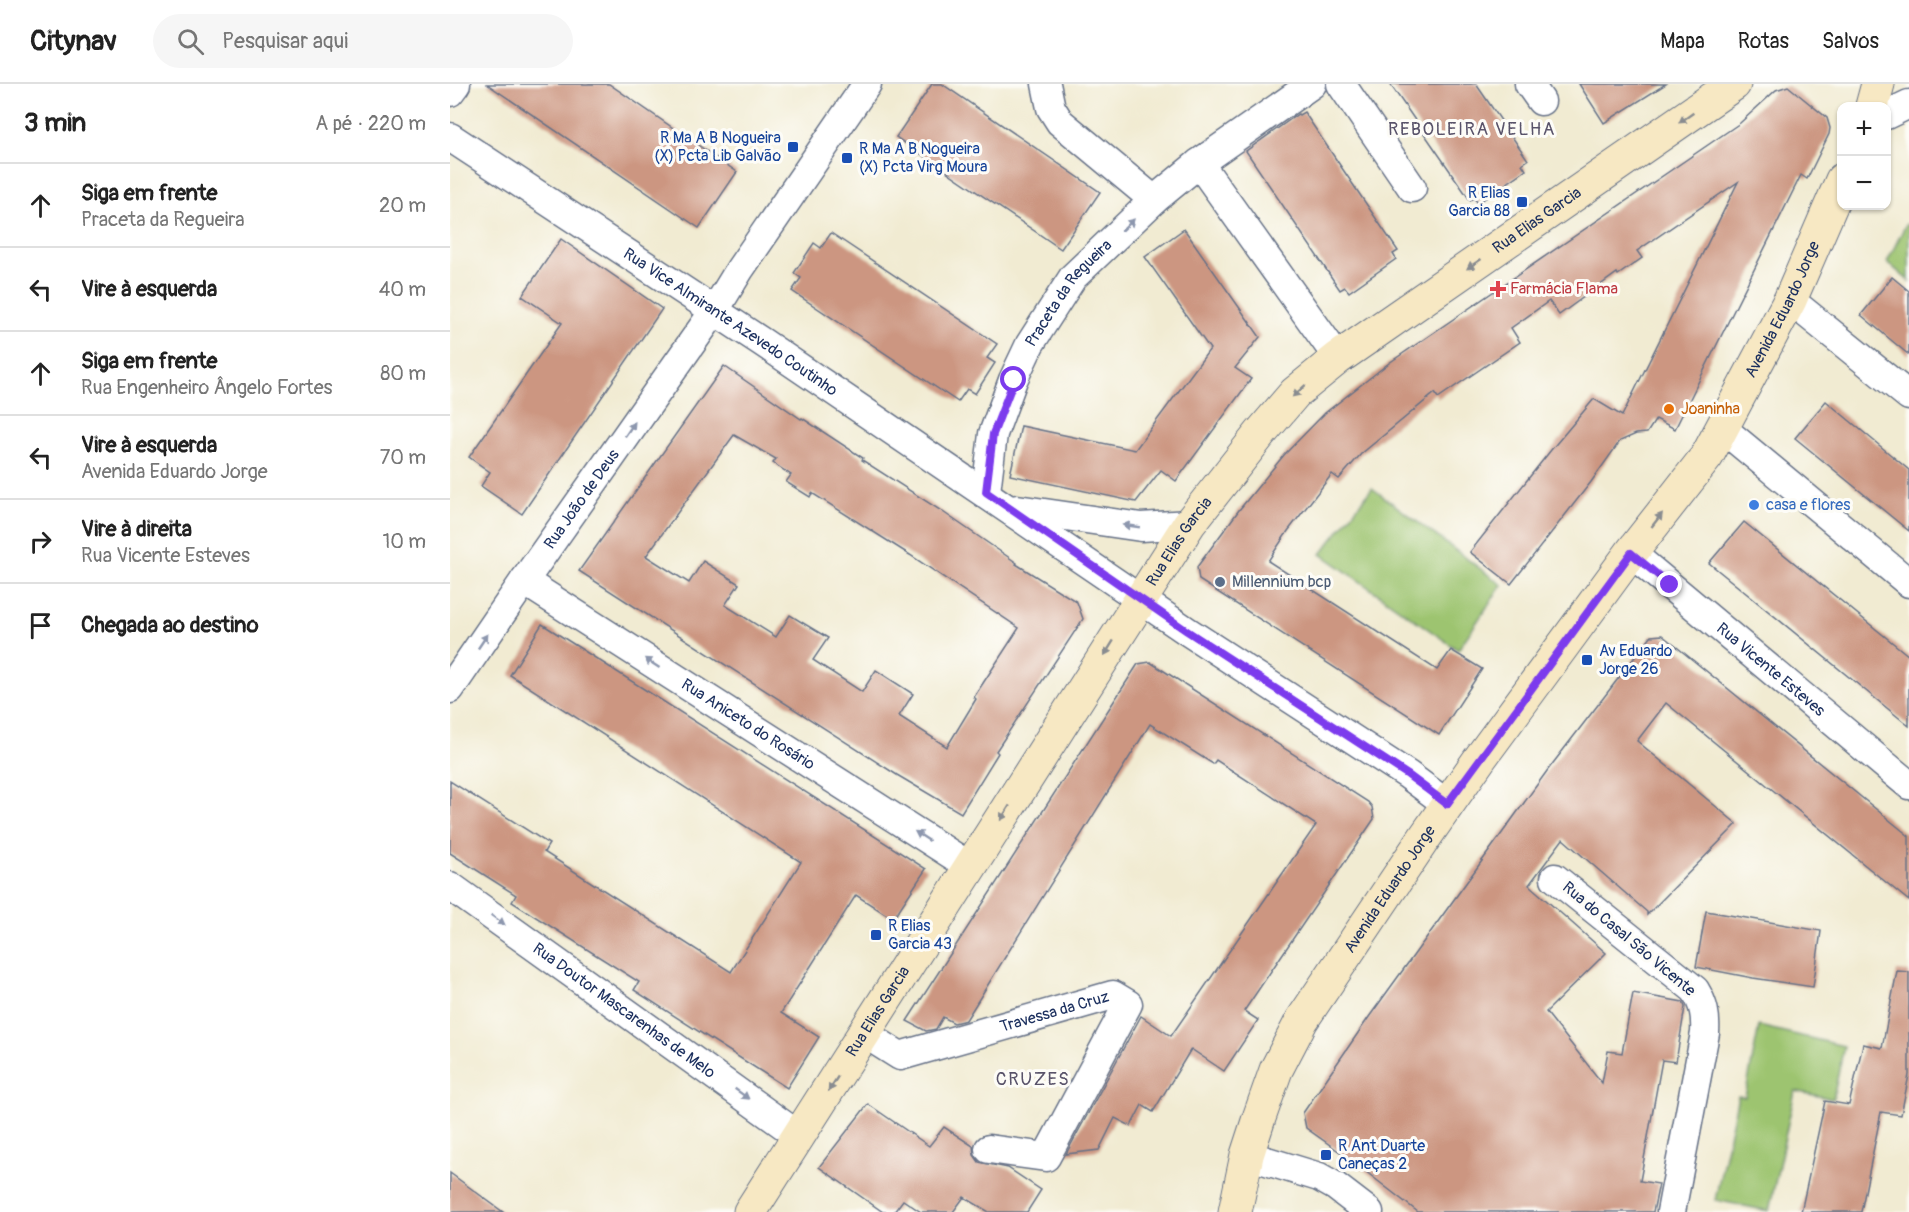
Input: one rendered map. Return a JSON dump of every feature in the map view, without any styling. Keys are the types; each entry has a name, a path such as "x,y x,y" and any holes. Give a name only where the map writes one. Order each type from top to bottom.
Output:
{"main road":[{"name":"Rua Elias Garcia","path":"750,1212 866,1034 1189,524 1295,393 1338,358 1734,84"},
{"path":"1873,102 1878,84"},
{"name":"Avenida Eduardo Jorge","path":"1235,1212 1247,1155 1276,1070 1302,1020 1447,804 1631,553 1707,456 1790,300 1837,192"}],"street":[{"path":"450,92 456,84"},
{"name":"Rua João de Deus","path":"450,690 524,580 715,310 740,269 867,84"},
{"path":"1046,84 1052,108 1060,122 1154,200"},
{"name":"Praceta da Regueira","path":"986,492 993,434 1030,344 1073,277 1154,200 1199,163 1312,84"},
{"path":"1341,84 1412,188"},
{"path":"1891,113 1909,104"},
{"name":"Rua Vice Almirante Azevedo Coutinho","path":"450,137 715,310 1141,599 1408,775 1447,804"},
{"path":"1199,163 1338,358"},
{"path":"1790,300 1909,396"},
{"path":"1723,429 1909,583"},
{"name":"Rua Vice Almirante Azevedo Coutinho","path":"1009,508 1141,527 1189,524"},
{"name":"Rua Vicente Esteves","path":"1631,553 1909,785"},
{"name":"Rua Aniceto do Rosário","path":"524,580 971,867"},
{"name":"Rua do Casal São Vicente","path":"1556,878 1695,990 1702,1002 1706,1017 1705,1033 1671,1212"},
{"name":"Rua Doutor Mascarenhas de Melo","path":"450,886 799,1136"},
{"name":"Travessa da Cruz","path":"866,1034 900,1056 1113,995 1128,1004 1046,1157 988,1149"},
{"path":"1247,1155 1319,1178 1335,1186 1369,1212"}],"green space":[{"path":"1906,224 1909,226 1909,281 1887,262"},
{"path":"1372,488 1502,585 1458,650 1321,554"},
{"path":"1759,1026 1844,1046 1833,1099 1795,1091 1769,1211 1715,1200 1738,1096 1745,1097"}],"building":[{"path":"487,84 609,84 737,172 699,228"},
{"path":"932,84 942,84 1100,192 1061,249 896,137"},
{"path":"1390,84 1476,84 1528,160 1522,164 1526,170 1478,203 1474,198 1470,200"},
{"path":"1579,84 1666,84 1604,123"},
{"path":"1788,86 1827,118 1829,134 1807,179 1801,175 1675,429 1656,419 1647,433 1636,434 1620,441 1511,584 1470,552 1594,399 1622,416 1738,182 1637,251 1642,258 1559,315 1549,301 1511,328 1520,342 1438,398 1435,393 1361,454 1339,479 1332,474 1268,561 1437,670 1451,650 1482,669 1439,735 1199,580 1197,567 1239,510 1284,455 1325,413 1389,363 1740,123 1776,90"},
{"path":"1304,112 1398,251 1393,254 1396,259 1349,292 1345,287 1340,290 1246,151"},
{"path":"1184,229 1260,337 1235,368 1251,379 1176,481 1161,470 1136,502 1010,475 1021,426 1135,450 1210,349 1145,257"},
{"path":"831,233 997,344 987,358 995,363 975,394 967,389 958,402 792,291 801,278 794,273 814,243 821,248"},
{"path":"561,239 662,309 522,514 481,486 490,472 469,457 562,323 522,296"},
{"path":"1892,277 1909,291 1909,355 1861,315"},
{"path":"724,366 940,510 1016,564 1077,602 1083,619 996,751 998,753 961,813 897,775 579,571","holes":["734,435 776,459 773,463 791,475 786,482 810,497 812,493 1019,628 974,697 976,699 947,747 899,716 913,694 876,670 862,692 813,660 828,638 790,615 776,637 725,605 739,584 703,561 689,583 646,556"]},
{"path":"1826,401 1909,470 1909,531 1795,438"},
{"path":"1744,522 1909,656 1909,726 1709,563"},
{"path":"542,624 926,869 893,919 856,895 781,1013 819,1037 787,1088 634,990 639,982 512,902 516,895 450,853 450,781 549,844 544,852 731,972 801,862 510,675"},
{"path":"1662,635 1909,836 1909,901 1666,703 1637,741 1737,824 1647,915 1647,912 1563,839 1529,885 1606,953 1546,1012 1602,1083 1608,1051 1622,1053 1633,993 1683,1002 1685,1007 1676,1062 1662,1060 1640,1181 1659,1184 1653,1212 1418,1212 1306,1128 1303,1113 1369,1017 1547,771 1651,636"},
{"path":"1150,662 1368,802 1372,807 1374,819 1244,1011 1258,1020 1224,1071 1191,1049 1153,1112 1142,1105 1131,1126 1115,1118 1099,1150 1066,1154 1141,1016 1171,1036 1316,825 1216,760 1213,764 1150,724 966,1020 954,1023 943,1017 936,1029 926,1031 907,1021 1138,664"},
{"path":"1706,911 1821,931 1813,987 1696,967"},
{"path":"1897,971 1909,972 1909,1075 1901,1115 1881,1112 1861,1212 1801,1212 1825,1101 1849,1105 1863,1044 1882,1048"},
{"path":"868,1104 929,1146 944,1127 973,1146 974,1155 979,1162 1008,1168 1041,1190 1027,1212 989,1212 964,1197 953,1212 921,1212 903,1200 894,1212 883,1212 819,1167"},
{"path":"450,1173 503,1212 450,1212"}],"place":[{"name":"R Mª A B Nogueira (X) Pcta Lib Galvão","path":"793,147"},
{"name":"R Mª A B Nogueira (X) Pcta Virg Moura","path":"847,158"},
{"name":"R Elias Garcia 88","path":"1522,202"},
{"name":"Farmácia Flama","path":"1498,289"},
{"name":"Joaninha","path":"1669,409"},
{"name":"casa e flores","path":"1754,505"},
{"name":"Millennium bcp","path":"1220,582"},
{"name":"Av Eduardo Jorge 26","path":"1587,660"},
{"name":"R Elias Garcia 43","path":"876,935"},
{"name":"R Ant Duarte Caneças 2","path":"1326,1155"}],"district":[{"name":"REBOLEIRA VELHA","path":"1472,129"},
{"name":"CRUZES","path":"1033,1079"}],"route":[{"path":"1014,380 993,434 986,492 1187,631 1408,775 1447,804 1631,553 1670,585"}]}
